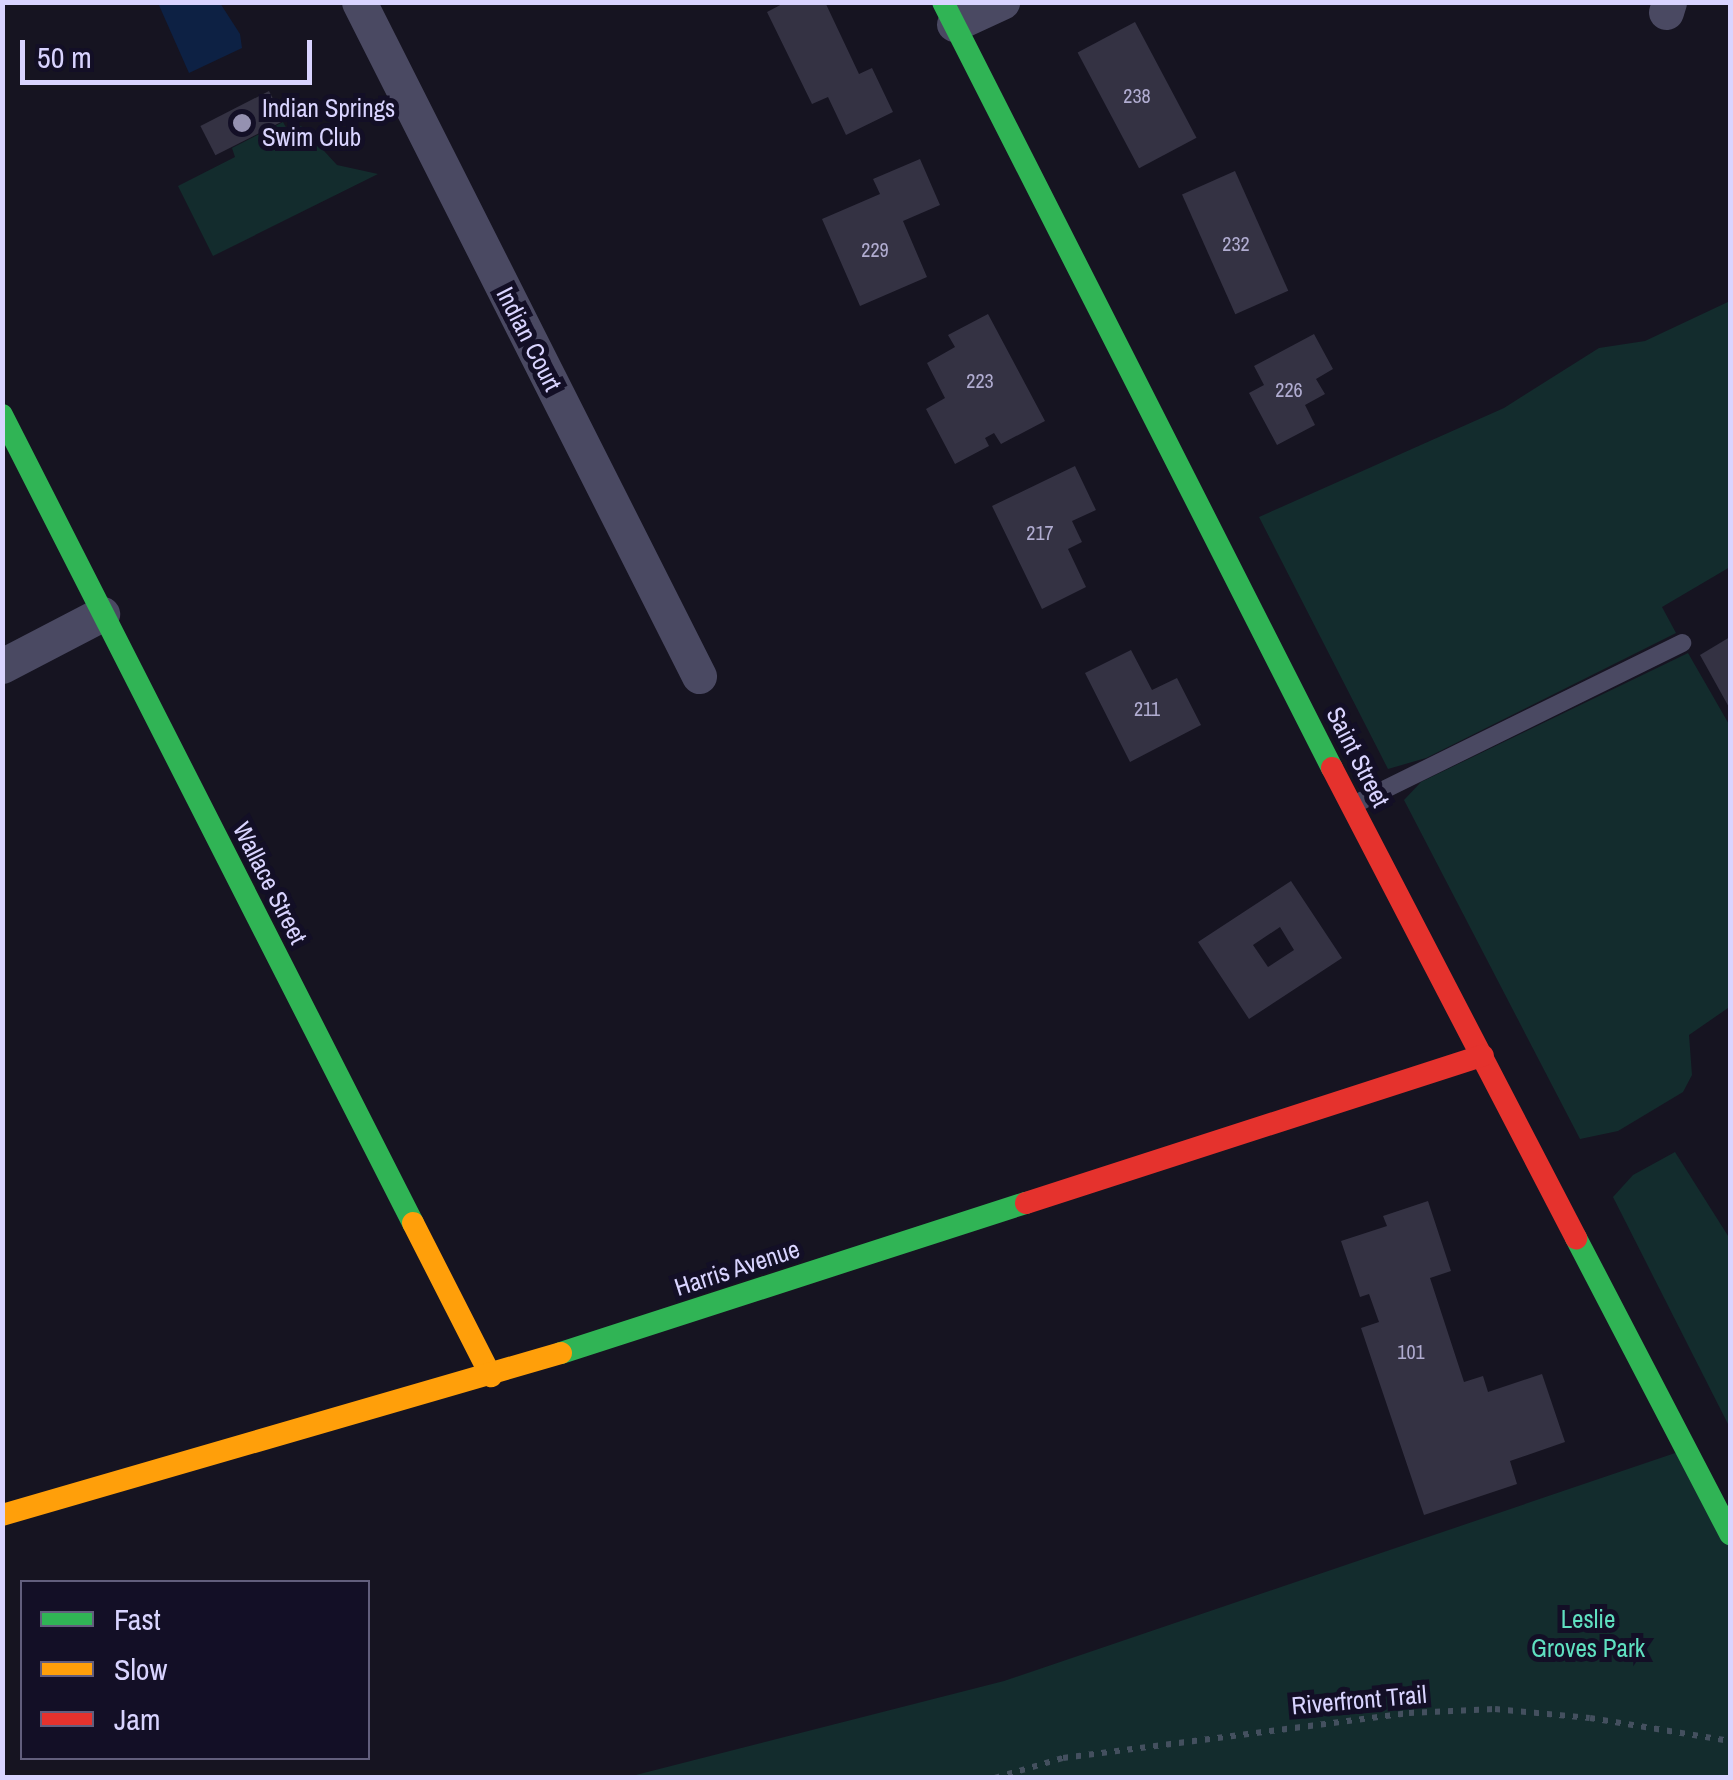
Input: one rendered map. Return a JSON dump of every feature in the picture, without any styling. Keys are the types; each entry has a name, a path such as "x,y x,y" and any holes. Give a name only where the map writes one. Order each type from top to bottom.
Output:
{"street":[{"name":"Indian Court","path":"360,2 699,676"},
{"path":"949,13 1002,2"},
{"name":"Saint Street","path":"949,13 1352,806 1730,1534"},
{"name":"Wallace Street","path":"2,414 491,1376"},
{"path":"2,666 102,614"},
{"name":"Harris Avenue","path":"2,1516 491,1376 1483,1055"}],"lane":[{"path":"1352,806 1682,644"}],"path":[{"name":"Riverfront Trail","path":"995,1778 1063,1758 1409,1713 1495,1709 1590,1718 1730,1741"}],"green space":[{"path":"283,122 289,133 301,126 337,165 378,174 213,256 178,186 235,157 232,148"},
{"path":"1730,301 1730,567 1662,607 1676,633 1426,758 1388,769 1259,517 1504,408 1599,348 1645,341"},
{"path":"1688,653 1730,726 1730,1011 1728,1008 1689,1035 1692,1075 1683,1092 1618,1131 1580,1139 1404,800 1421,782"},
{"path":"1675,1152 1730,1239 1730,1428 1613,1197 1633,1175"},
{"name":"Leslie Groves Park","path":"1687,1449 1730,1534 1730,1777 624,1778 1004,1681"}],"water":[{"path":"158,3 220,3 240,34 242,48 189,73"}],"building":[{"path":"786,2 825,2 859,74 872,68 893,112 846,135 828,97 812,104 767,12"},
{"path":"1135,22 1197,138 1139,168 1078,53"},
{"name":"Indian Springs Swim Club","path":"269,91 284,120 215,155 200,126"},
{"path":"920,159 940,205 903,221 927,277 860,306 822,219 880,194 873,179"},
{"path":"1235,171 1288,291 1235,314 1182,195"},
{"path":"988,314 1045,421 1001,444 994,433 985,438 989,446 955,464 926,409 945,398 927,363 955,347 948,335"},
{"path":"1314,334 1333,369 1316,379 1325,394 1305,405 1315,425 1277,445 1249,393 1264,385 1254,366"},
{"path":"1075,466 1096,510 1072,521 1082,542 1068,549 1086,587 1042,609 992,506"},
{"path":"1730,637 1730,709 1700,655"},
{"path":"1131,650 1152,690 1177,678 1201,725 1130,762 1085,673"},
{"path":"1291,881 1342,958 1249,1019 1198,942","holes":["1280,927 1294,950 1268,967 1253,945"]},
{"path":"1428,1201 1451,1271 1430,1278 1464,1382 1483,1376 1488,1392 1542,1374 1565,1442 1510,1461 1517,1484 1424,1515 1361,1328 1379,1322 1369,1294 1360,1297 1341,1241 1387,1226 1383,1216"}],"traffic: fast":[{"path":"943,2 1332,768"},
{"path":"2,415 413,1223"},
{"path":"561,1353 1026,1203"},
{"path":"1576,1238 1730,1534"}],"traffic: slow":[{"path":"413,1223 491,1376"},
{"path":"2,1515 561,1353"}],"traffic: jam":[{"path":"1332,768 1576,1238"},
{"path":"1026,1203 1483,1055"}],"place":[{"name":"Indian Springs Swim Club","path":"242,123"}]}
